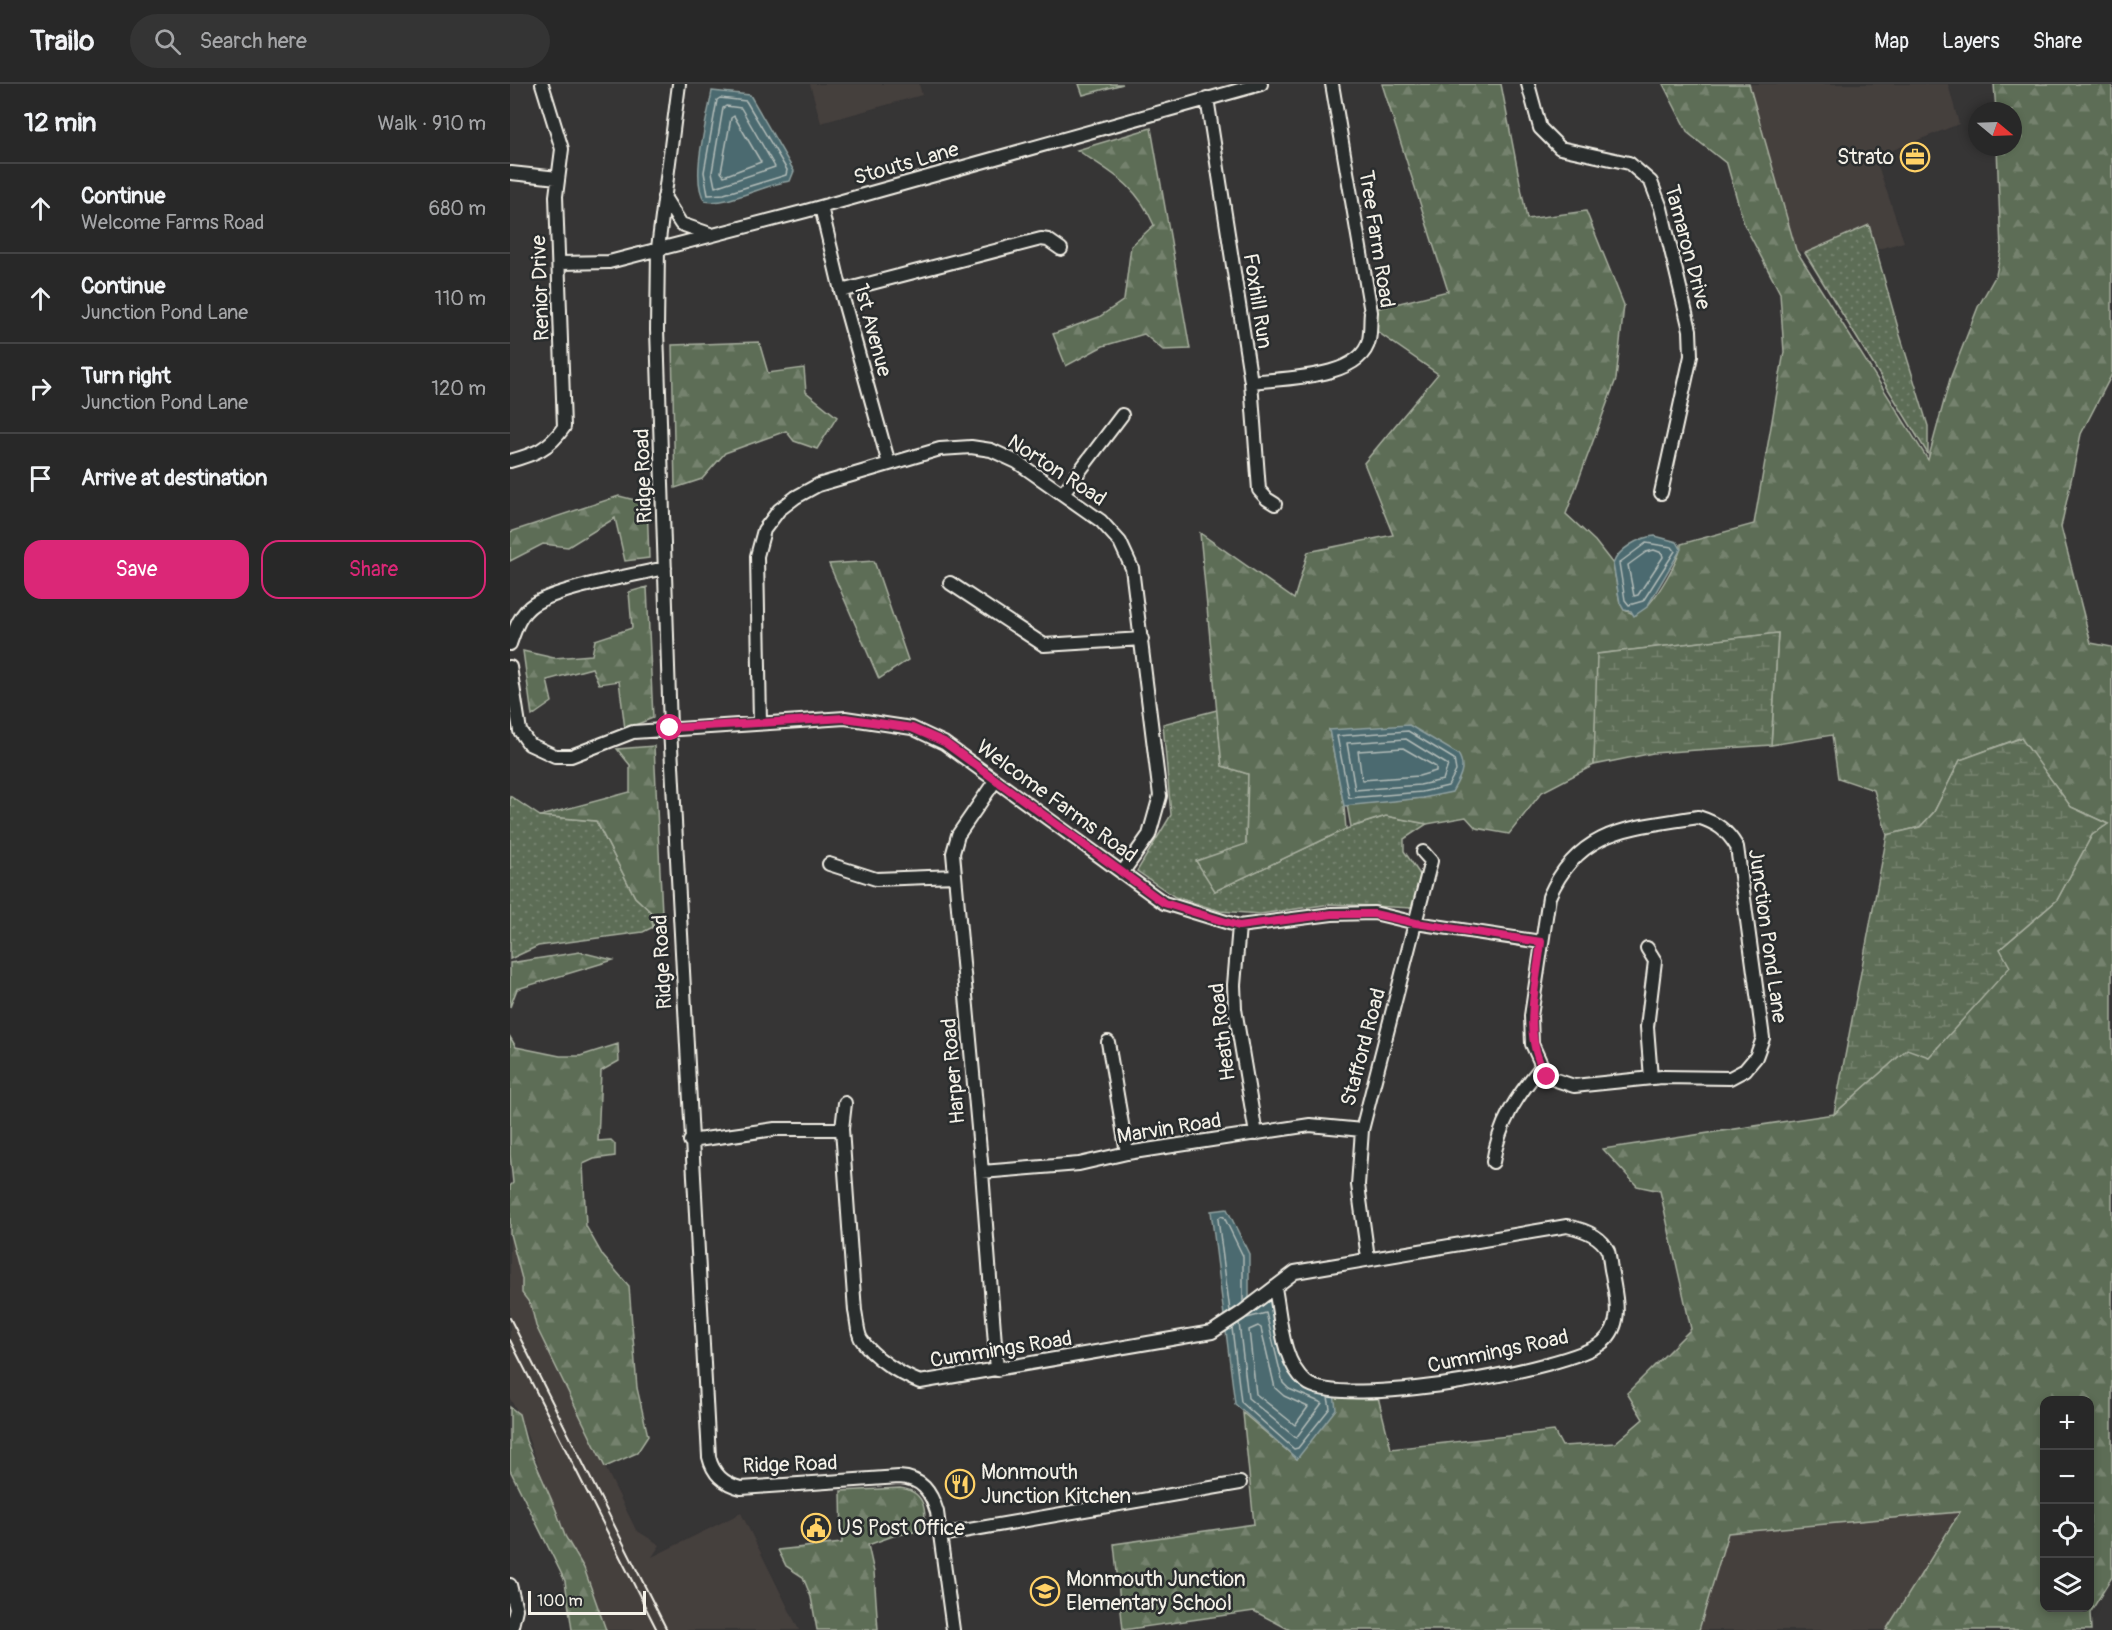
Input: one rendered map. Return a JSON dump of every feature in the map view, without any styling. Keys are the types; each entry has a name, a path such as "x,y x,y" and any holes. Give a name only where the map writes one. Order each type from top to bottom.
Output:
{"street":[{"name":"Renior Drive","path":"510,461 541,452 554,442 564,427 556,196 562,149 542,84"},
{"name":"Ridge Road","path":"679,84 658,248 657,330 670,728 690,1141 709,1454 714,1471 727,1483 744,1488 899,1478 910,1479 922,1485 932,1497 940,1535 953,1630"},
{"name":"Stouts Lane","path":"560,263 609,262 821,207 1261,84"},
{"name":"Tree Farm Road","path":"1251,382 1342,370 1361,356 1369,342 1371,312 1332,84"},
{"name":"Tamaron Drive","path":"1528,84 1540,128 1560,148 1629,163 1651,182 1661,208 1690,330 1691,356 1661,493"},
{"name":"Foxhill Run","path":"1207,98 1251,382 1259,490 1266,500 1275,504"},
{"path":"511,173 558,178"},
{"path":"664,197 681,224 711,235"},
{"name":"1st Avenue","path":"821,207 841,291 890,464"},
{"path":"841,291 1041,239 1048,240 1062,249"},
{"path":"1063,493 1122,415"},
{"name":"Norton Road","path":"760,723 757,556 764,530 779,510 810,489 950,447 981,448 1011,458 1063,493 1108,528 1125,550 1134,578 1160,796 1149,835 1122,873"},
{"path":"510,644 519,620 533,604 565,592 666,568"},
{"path":"950,583 1044,645 1142,639"},
{"name":"Welcome Farms Road","path":"510,667 520,731 529,744 555,756 571,756 633,732 670,728 845,718 912,728 944,742 1164,903 1239,926 1332,914 1374,914 1416,923"},
{"name":"Harper Road","path":"995,781 958,835 953,853 982,1172 997,1371"},
{"name":"Junction Pond Lane","path":"1698,817 1718,823 1730,834 1737,848 1763,1038 1750,1064 1745,1070 1730,1078 1651,1078 1574,1086 1547,1077 1541,1067 1532,1044 1531,1016 1549,897 1556,880 1583,848 1601,837 1618,831 1698,817"},
{"name":"Stafford Road","path":"1368,1258 1358,1185 1362,1130 1431,861 1423,852"},
{"path":"829,864 876,879 954,876"},
{"path":"1416,923 1541,942"},
{"name":"Heath Road","path":"1239,926 1234,986 1235,1009 1256,1134"},
{"path":"1647,948 1655,962 1647,1027 1651,1078"},
{"path":"1108,1042 1127,1153"},
{"path":"1493,1162 1502,1123 1517,1097 1541,1067"},
{"name":"Cummings Road","path":"845,1103 842,1129 855,1311 861,1339 887,1363 905,1376 920,1382 997,1371 1212,1332 1295,1272 1566,1226 1582,1229 1598,1238 1608,1251 1618,1311 1615,1326 1604,1341 1589,1351 1532,1367 1462,1382 1396,1390 1324,1390 1308,1384 1296,1372 1289,1359 1275,1288"},
{"name":"Marvin Road","path":"982,1172 1079,1164 1127,1153 1310,1125 1362,1130"},
{"path":"690,1141 775,1130 842,1129"},
{"path":"940,1535 1240,1483"},
{"path":"510,1585 516,1609 511,1630"}],"shaded area":[{"path":"810,84 919,84 922,95 821,123"},
{"path":"1749,84 1948,84 1959,124 1875,157 1904,242 1878,249 1869,225 1805,253 1796,250"},
{"path":"510,1234 522,1279 522,1293 531,1305 536,1326 636,1530 660,1545 652,1557 741,1513 799,1630 606,1630 584,1568 565,1536 519,1414 510,1399"},
{"path":"1961,1512 1886,1630 1699,1630 1727,1533"}],"green space":[{"path":"1079,84 1123,84 1083,95"},
{"path":"1382,84 1501,84 1527,219 1586,211 1624,305 1616,379 1566,514 1595,541 1613,564 1620,603 1624,610 1636,615 1651,602 1662,586 1673,567 1681,544 1754,524 1784,352 1780,293 1744,224 1727,164 1688,133 1663,84 1749,84 1796,250 1928,460 1950,379 1978,307 1996,275 2001,251 1997,156 2022,156 2022,102 1995,102 1994,84 2112,84 2112,374 2081,434 2061,527 2091,643 2112,647 2112,1577 2094,1606 2094,1396 2040,1396 2040,1612 2091,1612 2091,1630 1886,1630 1960,1512 1728,1533 1699,1630 1290,1630 1254,1611 1123,1630 1114,1544 1254,1524 1243,1413 1297,1459 1334,1393 1377,1393 1391,1449 1554,1431 1562,1446 1615,1443 1643,1419 1627,1393 1691,1329 1660,1191 1637,1186 1603,1149 1834,1114 1907,1049 2000,949 2057,900 2092,835 2108,824 2071,807 2020,738 1960,760 1934,812 1920,827 1887,835 1874,790 1838,778 1832,735 1771,745 1778,633 1598,654 1594,765 1542,792 1509,834 1476,828 1466,817 1427,824 1386,816 1351,827 1347,805 1423,798 1329,730 1344,806 1346,829 1215,891 1196,861 1246,844 1248,774 1222,766 1200,533 1294,599 1308,552 1393,535 1364,463 1438,374 1369,326 1367,311 1448,291"},
{"path":"1151,128 1190,349 1163,350 1144,334 1103,346 1066,366 1053,334 1099,317 1124,300 1131,246 1154,225 1139,199 1122,181 1077,150"},
{"path":"1869,225 1928,426 1928,454 1805,253"},
{"path":"759,342 768,373 804,368 806,392 837,417 817,449 794,441 786,431 725,453 702,479 675,488 672,345"},
{"path":"619,496 647,503 649,558 625,561 615,518 568,547 543,544 510,561 510,532"},
{"path":"874,561 908,660 879,679 829,564"},
{"path":"647,587 653,718 625,729 619,681 599,684 592,668 547,680 552,702 532,716 523,651 554,658 592,655 595,640 632,628 629,592"},
{"path":"1778,633 1771,745 1653,753 1594,765 1597,654"},
{"path":"1217,710 1222,766 1248,774 1246,844 1215,891 1346,829 1386,816 1427,824 1404,839 1404,851 1421,876 1412,908 1331,904 1260,914 1220,911 1175,897 1137,871 1171,815 1163,724"},
{"path":"2021,738 2071,807 2108,824 2092,835 2057,900 2000,949 2010,967 1929,1057 1907,1049 1834,1114 1887,835 1920,827 1934,812 1960,760"},
{"path":"654,746 662,913 653,927 651,912 635,897 596,821 540,816 630,792 630,765 617,749"},
{"path":"510,796 540,816 596,821 635,897 651,912 653,927 643,932 538,946 510,959"},
{"path":"580,952 613,960 517,989 510,1007 510,963"},
{"path":"510,1037 516,1047 560,1056 580,1056 618,1044 619,1061 601,1071 598,1141 611,1140 615,1144 615,1156 594,1159 583,1164 586,1226 603,1256 629,1286 637,1388 648,1436 637,1453 605,1467 536,1326 531,1305 522,1293 522,1279 510,1234 510,1186 513,1183 510,1154"},
{"path":"510,1407 519,1414 526,1441 565,1536 584,1568 606,1630 572,1630 565,1581 510,1470"},
{"path":"900,1488 914,1493 922,1502 925,1515 924,1530 893,1536 868,1545 874,1572 878,1630 817,1630 811,1597 803,1577 786,1566 778,1550 842,1543 841,1491"}],"water":[{"path":"712,91 750,95 794,171 790,181 735,198 714,202 705,201 701,191 699,163"},
{"path":"1655,536 1677,542 1681,549 1647,607 1634,616 1631,611 1624,610 1620,603 1613,564 1620,553 1630,545"},
{"path":"1409,725 1458,754 1462,769 1452,792 1423,798 1344,806 1329,730"},
{"path":"1227,1209 1249,1254 1249,1306 1275,1286 1295,1376 1334,1393 1336,1409 1297,1459 1235,1404 1211,1211"}],"railway":[{"path":"510,1318 667,1630"},
{"path":"510,1340 657,1630"}],"place":[{"name":"Strato","path":"1915,157"},
{"name":"Monmouth Junction Kitchen","path":"960,1484"},
{"name":"US Post Office","path":"816,1528"},
{"name":"Monmouth Junction Elementary School","path":"1045,1591"}],"route":[{"path":"670,728 845,718 912,728 944,742 1164,903 1198,915 1239,926 1250,926 1332,914 1374,914 1476,934 1541,942 1531,1016 1532,1044 1547,1077"}]}
